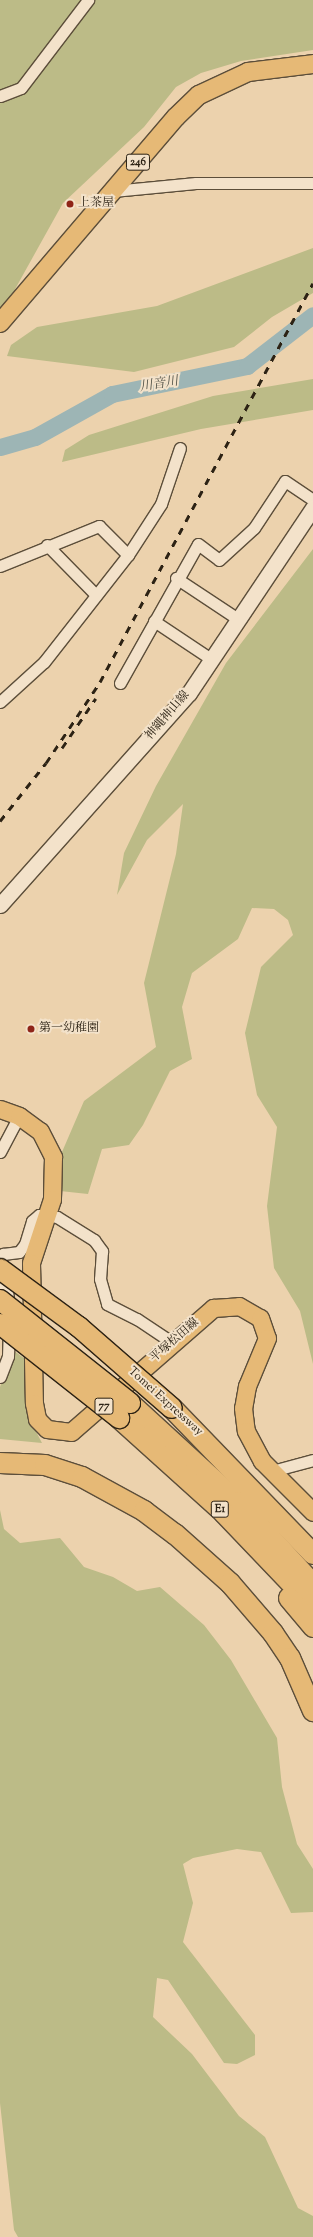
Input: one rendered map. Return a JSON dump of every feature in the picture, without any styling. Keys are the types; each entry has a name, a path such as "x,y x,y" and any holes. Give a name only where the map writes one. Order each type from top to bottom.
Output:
{"highway":[{"name":"246","path":"0,323 176,117 199,95 248,72 313,64"},
{"name":"Tomei Expressway","path":"1,1259 172,1408 205,1439 313,1554"},
{"name":"E1","path":"0,1300 125,1410 238,1502 313,1584"},
{"name":"E1","path":"0,1324 125,1410 159,1452 224,1513 313,1606"},
{"path":"205,1439 313,1537"},
{"path":"0,1451 45,1454 86,1466 150,1502 213,1552 261,1601 283,1627 313,1678"},
{"path":"159,1452 313,1627"},
{"path":"0,1463 45,1465 82,1477 144,1511 175,1534 230,1583 268,1627 290,1658 313,1711"}],"main road":[{"name":"神縄神山線","path":"0,905 189,693 313,508"},
{"name":"平塚松田線","path":"0,1109 19,1116 40,1131 53,1157 52,1199 48,1216 31,1263 34,1403 37,1419 47,1429 71,1432 213,1308 239,1306 260,1318 267,1338 247,1386 243,1408 251,1445 272,1471 313,1512"}],"street":[{"path":"0,96 21,88 88,0"},
{"path":"113,191 196,183 313,183"},
{"path":"0,702 44,662 128,555 161,504 180,448"},
{"path":"120,683 176,578 198,544 219,560 235,549 285,481 313,500"},
{"path":"0,566 47,545 99,526 128,555"},
{"path":"47,545 96,596"},
{"path":"176,578 238,619"},
{"path":"154,621 211,659"},
{"path":"0,1152 19,1116"},
{"path":"1,1259 19,1252 32,1221 39,1215 57,1217 94,1240 102,1251 100,1279 107,1304 137,1318 173,1343"},
{"path":"0,1277 9,1298 8,1356 0,1377"},
{"path":"272,1471 313,1460"}],"shaded area":[{"path":"0,0 313,0 313,50 241,61 201,73 176,87 144,127 63,203 9,300 0,308"},
{"path":"313,248 313,293 272,317 234,347 134,372 7,356 11,345 37,327 157,306"},
{"path":"313,379 313,410 201,429 62,462 65,450 89,435 213,396"},
{"path":"313,549 313,1364 300,1311 274,1268 267,1206 277,1127 257,1095 245,1033 261,967 293,935 288,920 274,909 252,908 238,939 192,973 182,1007 192,1059 170,1071 143,1125 129,1145 102,1149 88,1194 60,1191 62,1152 84,1101 156,1047 144,983 176,854 183,804 147,840 117,895 124,853 156,786 226,663"},
{"path":"13,1350 25,1359 26,1412 42,1443 0,1439 0,1387"},
{"path":"0,1510 4,1529 20,1543 60,1538 84,1567 113,1577 137,1591 160,1587 204,1625 231,1660 277,1738 282,1787 297,1844 313,1869 313,1912 291,1913 261,1852 237,1849 193,1858 183,1864 193,1903 183,1942 255,2035 255,2055 237,2064 224,2063 168,1980 157,1978 153,2017 192,2054 239,2116 265,2137 298,2208 313,2216 313,2237 18,2237 14,2230 0,2103"}],"waterway":[{"name":"川音川","path":"0,447 35,437 112,394 247,366 313,315"}],"railway":[{"path":"0,821 46,763 100,682 313,283"},
{"path":"62,748 96,698"}],"place":[{"name":"上茶屋","path":"70,204"},
{"name":"第一幼稚園","path":"31,1029"}]}
